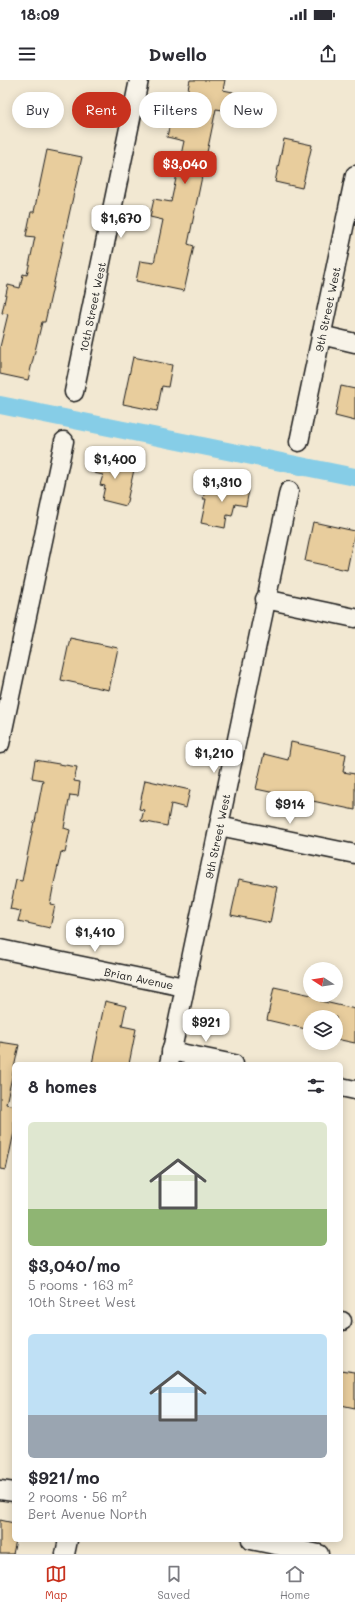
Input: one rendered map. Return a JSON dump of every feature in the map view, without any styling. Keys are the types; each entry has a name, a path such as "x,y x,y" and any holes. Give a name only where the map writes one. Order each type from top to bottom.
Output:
{"street":[{"name":"10th Street West","path":"74,392 139,80"},
{"name":"9th Street West","path":"299,442 355,176"},
{"path":"321,335 355,343"},
{"path":"0,744 64,441"},
{"name":"9th Street West","path":"170,1057 265,599 289,491"},
{"path":"265,599 355,618"},
{"path":"219,826 355,854"},
{"name":"Brian Avenue","path":"0,949 184,987"},
{"path":"170,1057 216,1062"},
{"path":"343,1087 355,1090"},
{"path":"0,1490 12,1492"},
{"path":"65,1554 68,1542"},
{"path":"261,1542 318,1554"}],"building":[{"path":"190,80 225,80 223,90 233,92 220,92 220,110 216,109 188,244 194,246 184,291 136,281 140,261 154,263 163,220 150,217 154,199 171,202 184,141 167,137 169,128 212,128 212,92 187,92"},
{"path":"284,139 312,145 302,188 275,182"},
{"path":"47,150 82,157 45,322 42,322 28,380 0,374 0,347 8,314 2,313 8,285 20,288 23,274 27,275 35,237 26,236 31,212 34,212"},
{"path":"133,357 172,365 168,387 162,386 157,411 123,404"},
{"path":"341,386 355,389 355,421 335,416"},
{"path":"97,457 135,465 126,506 102,500 105,486 100,485 103,475 94,473"},
{"path":"207,481 249,490 246,506 235,504 232,516 227,515 225,528 201,523 206,499 203,499"},
{"path":"313,522 355,531 347,570 305,561"},
{"path":"70,638 118,648 109,690 61,680"},
{"path":"291,742 346,754 343,772 355,774 355,810 256,789 264,754 288,760"},
{"path":"35,760 77,767 74,781 80,782 78,796 70,795 64,828 70,830 65,853 61,852 53,888 50,904 55,905 50,928 18,921 21,911 10,909 16,880 22,881 43,780 32,778"},
{"path":"145,780 190,790 186,808 171,804 167,826 141,821 144,810 139,809"},
{"path":"239,879 277,887 270,923 231,915"},
{"path":"274,987 303,993 303,1002 324,1002 355,1009 355,1043 343,1040 343,1010 303,1010 303,1028 267,1020"},
{"path":"105,1001 126,1006 122,1026 136,1029 129,1062 92,1062"},
{"path":"0,1042 19,1045 15,1062 12,1062 12,1077 6,1104 12,1106 12,1142 6,1170 0,1169"},
{"path":"343,1370 355,1372 355,1408 343,1405"},
{"path":"0,1520 12,1523 12,1542 16,1542 13,1554 0,1554"}],"waterway":[{"path":"0,405 355,477"}]}
